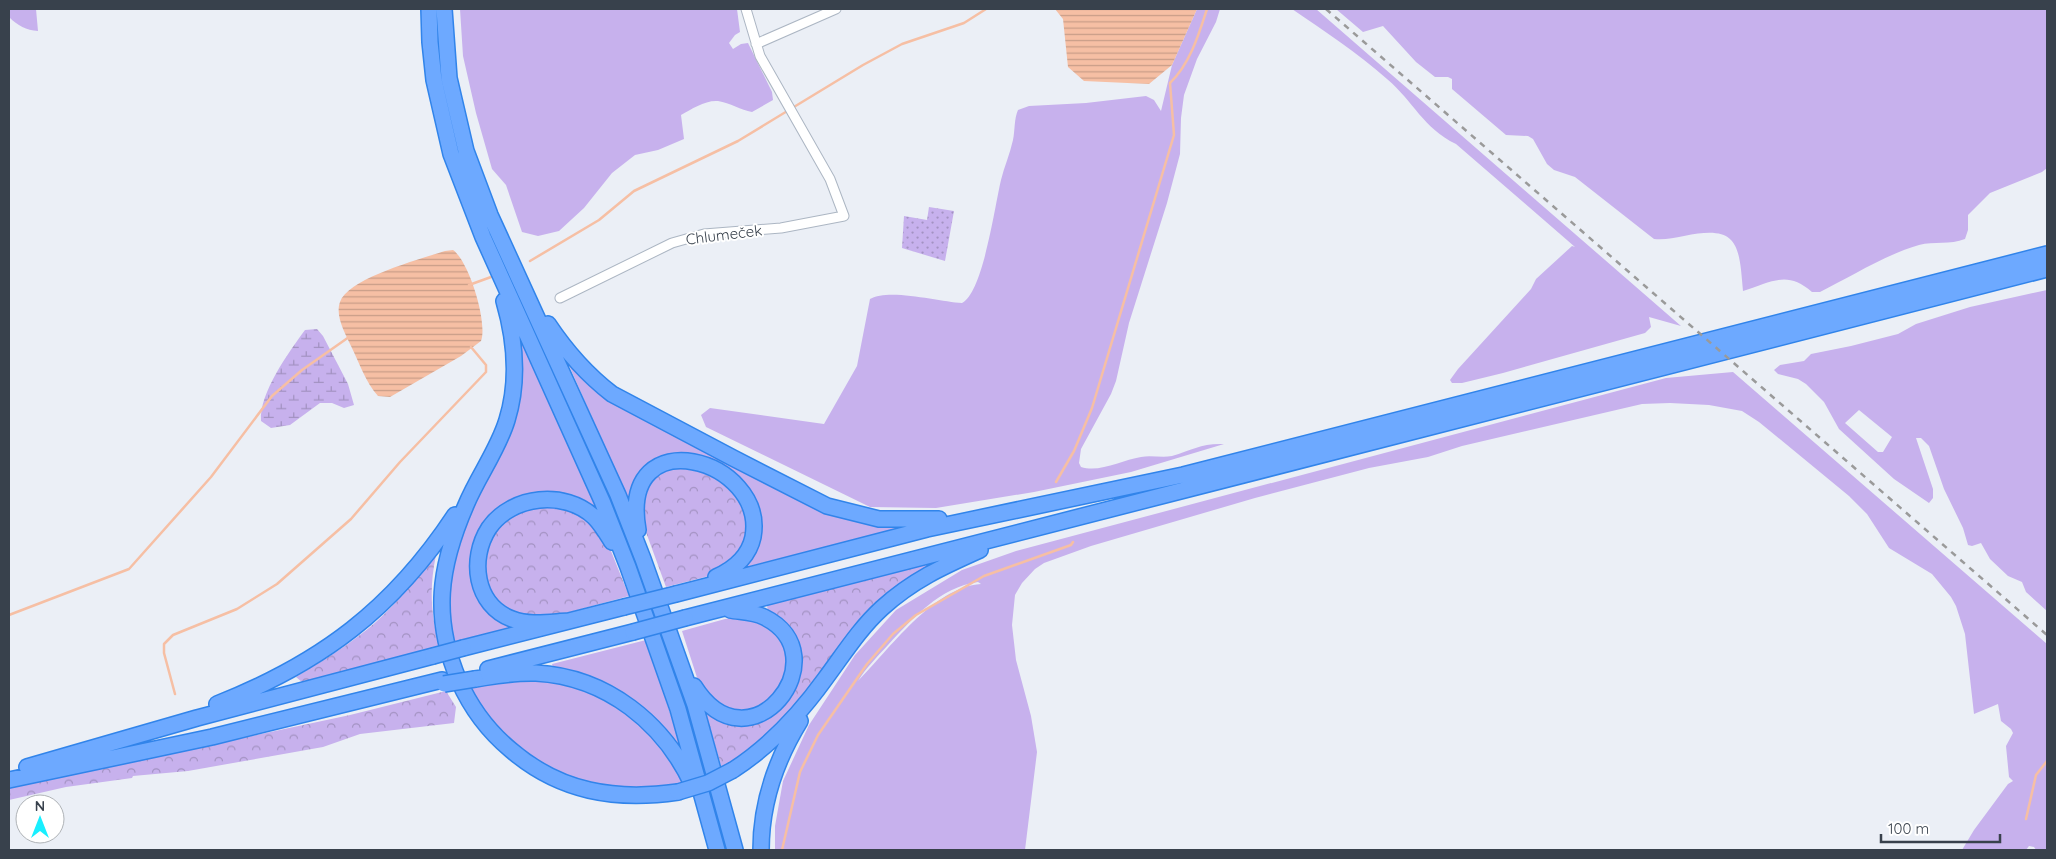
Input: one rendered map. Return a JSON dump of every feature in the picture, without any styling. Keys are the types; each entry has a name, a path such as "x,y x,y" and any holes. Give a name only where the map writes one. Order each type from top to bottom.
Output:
{"highway":[{"path":"429,9 434,80 445,133 460,181 483,237 602,501 628,567 678,709 717,850"},
{"path":"444,9 449,78 466,151 490,215 530,299 618,495 644,558 684,670 735,850"},
{"path":"134,736 258,686 311,659 350,632 391,596 417,568 440,537 475,485 496,447 507,421 513,392 515,373 511,330 483,237"},
{"path":"9,772 134,736 463,648 927,529 1182,475 2047,254"},
{"path":"9,780 212,737 414,687 473,676 685,618 2047,268"},
{"path":"530,299 579,366 592,379 612,394 827,506 862,516 912,521 945,519 1039,504"},
{"path":"644,558 636,514 636,499 640,487 654,469 672,461 697,461 719,470 736,485 747,501 753,519 752,542 747,552 740,562 722,575 676,594"},
{"path":"475,485 449,552 442,595 442,620 445,641 464,691 477,714 492,732 520,758 564,782 598,792 632,796 678,792 708,783 756,756 774,740 824,681 865,625 901,592 921,577 942,566 1020,533"},
{"path":"569,621 529,623 511,619 495,609 485,597 479,583 477,570 480,551 490,528 506,512 533,500 560,501 581,508 594,517 628,567"},
{"path":"684,670 706,703 720,713 734,718 747,718 761,713 776,704 788,688 794,669 794,658 788,640 782,630 759,615 721,609"},
{"path":"473,676 520,673 553,674 589,684 622,701 641,714 657,729 670,746 689,778 709,821"},
{"path":"761,850 767,797 778,762 786,744 824,681"}],"street":[{"path":"746,9 756,44 836,9"},
{"name":"Chlumeček","path":"560,298 688,237 782,228 844,216 822,164 760,56 756,44"}],"green space":[{"path":"9,9 36,9 38,31 26,29 16,23 9,17"},
{"path":"460,9 737,9 740,32 729,43 733,49 741,44 748,43 772,92 773,100 752,112 718,101 703,103 681,115 684,139 658,150 635,155 612,173 584,208 559,231 538,236 522,232 506,185 492,169 476,113 463,56"},
{"path":"1197,9 1220,9 1216,22 1197,59 1184,95 1180,154 1167,203 1129,323 1116,381 1111,394 1081,449 1079,463 1081,467 1096,468 1141,457 1172,456 1203,446 1224,444 1131,472 1034,492 936,508 870,507 706,427 701,415 710,408 824,424 857,366 870,299 879,296 902,295 962,303 969,296 982,266 1001,180 1013,140 1018,110 1029,106 1086,103 1146,96 1154,100 1161,111 1172,65"},
{"path":"1292,9 1316,9 1681,326 1649,317 1651,327 1645,333 1503,373 1462,383 1452,383 1450,380 1458,369 1531,289 1536,279 1572,246 1575,247 1456,144 1435,130 1376,69 1341,42"},
{"path":"1336,9 2047,9 2047,168 2042,172 1990,193 1968,215 1968,230 1965,239 1954,242 1919,245 1907,249 1820,292 1812,292 1795,281 1787,280 1771,282 1743,291 1737,250 1733,242 1726,236 1716,233 1702,233 1669,239 1654,239 1575,177 1554,170 1547,164 1533,139 1528,136 1506,135 1452,89 1452,79 1448,77 1435,77 1416,62 1383,26 1363,32"},
{"path":"929,207 954,211 945,261 902,248 904,216 927,220"},
{"path":"2047,290 2047,611 2026,592 2022,582 2008,576 1990,559 1981,543 1972,546 1968,545 1963,528 1944,489 1929,446 1921,438 1916,438 1933,489 1933,498 1929,503 1894,479 1839,429 1824,402 1806,384 1798,379 1778,374 1774,370 1780,365 1804,361 1811,354 1898,334 1916,324 1970,307","holes":["1859,410 1892,437 1883,452 1878,452 1845,423"]},
{"path":"317,329 323,336 348,384 354,405 344,408 332,403 320,403 290,425 271,428 261,421 262,410 276,373 305,330"},
{"path":"520,341 523,341 598,513 473,585 489,610 499,619 513,627 452,642 449,598 454,555 521,356"},
{"path":"568,363 599,391 802,499 894,526 895,529 743,568 757,545 760,525 754,503 736,477 720,465 703,457 685,454 668,456 652,463 639,477 629,498 627,498"},
{"path":"1733,372 2047,644 2047,850 2036,850 2034,847 2029,846 2026,850 1962,850 1974,830 2008,784 2013,781 2009,777 2006,746 2013,733 2001,721 1998,704 1974,714 1965,634 1956,606 1932,574 1889,548 1867,514 1849,496 1759,422 1742,411 1709,405 1670,403 1642,404 1462,446 1428,457 1369,468 1255,498 1091,546 1044,563 1035,569 1022,583 1015,595 1012,625 1016,660 1031,716 1037,752 1025,850 775,850 775,826 783,781 809,725 855,655 896,610 962,570 1016,551 1666,378","holes":["978,582 981,584 963,588 946,596 929,608 898,637 858,681 897,635 939,597 964,585"]},
{"path":"696,465 733,488 749,520 744,550 709,576 666,587 643,524 643,488 664,468"},
{"path":"553,504 579,512 607,541 629,596 548,618 529,619 498,606 484,582 484,552 493,531 521,508"},
{"path":"436,555 432,579 432,601 439,646 302,682 296,677 367,630 400,598"},
{"path":"947,558 922,571 777,732 722,769 705,712 730,724 753,724 774,713 790,696 799,674 800,651 790,630 768,613 767,605"},
{"path":"739,617 751,618 779,632 791,669 774,702 735,715 702,693 682,631"},
{"path":"646,640 682,749 654,719 625,696 591,680 553,667 552,664"},
{"path":"511,678 576,685 637,716 690,782 655,787 622,788 591,783 562,774 535,759 511,740 488,715 468,686"},
{"path":"446,691 456,707 454,723 360,734 323,747 188,771 133,776 132,778 66,787 35,794 15,794 15,799 9,800 9,788 350,715"}],"shaded area":[{"path":"1055,9 1197,9 1172,65 1149,84 1084,81 1068,67 1063,19"},
{"path":"453,250 465,266 476,293 482,321 481,341 461,356 390,397 378,396 366,379 344,330 339,313 340,302 346,293 370,277 403,264"}],"waterway":[{"path":"530,261 599,220 634,191 738,141 863,65 902,44 964,23 986,9"},
{"path":"1056,482 1074,451 1092,408 1174,135 1170,83 1188,58 1207,9"},
{"path":"469,285 491,277"},
{"path":"9,615 129,569 211,477 272,396 302,370 349,337"},
{"path":"175,694 164,653 164,644 173,635 237,609 277,584 351,519 400,462 486,372 486,365 471,347"},
{"path":"782,850 800,772 818,735 867,664 893,634 916,615 984,576 1071,545 1073,542"},
{"path":"2026,819 2036,775 2047,761"}],"railway":[{"path":"1326,9 2047,635"}]}
